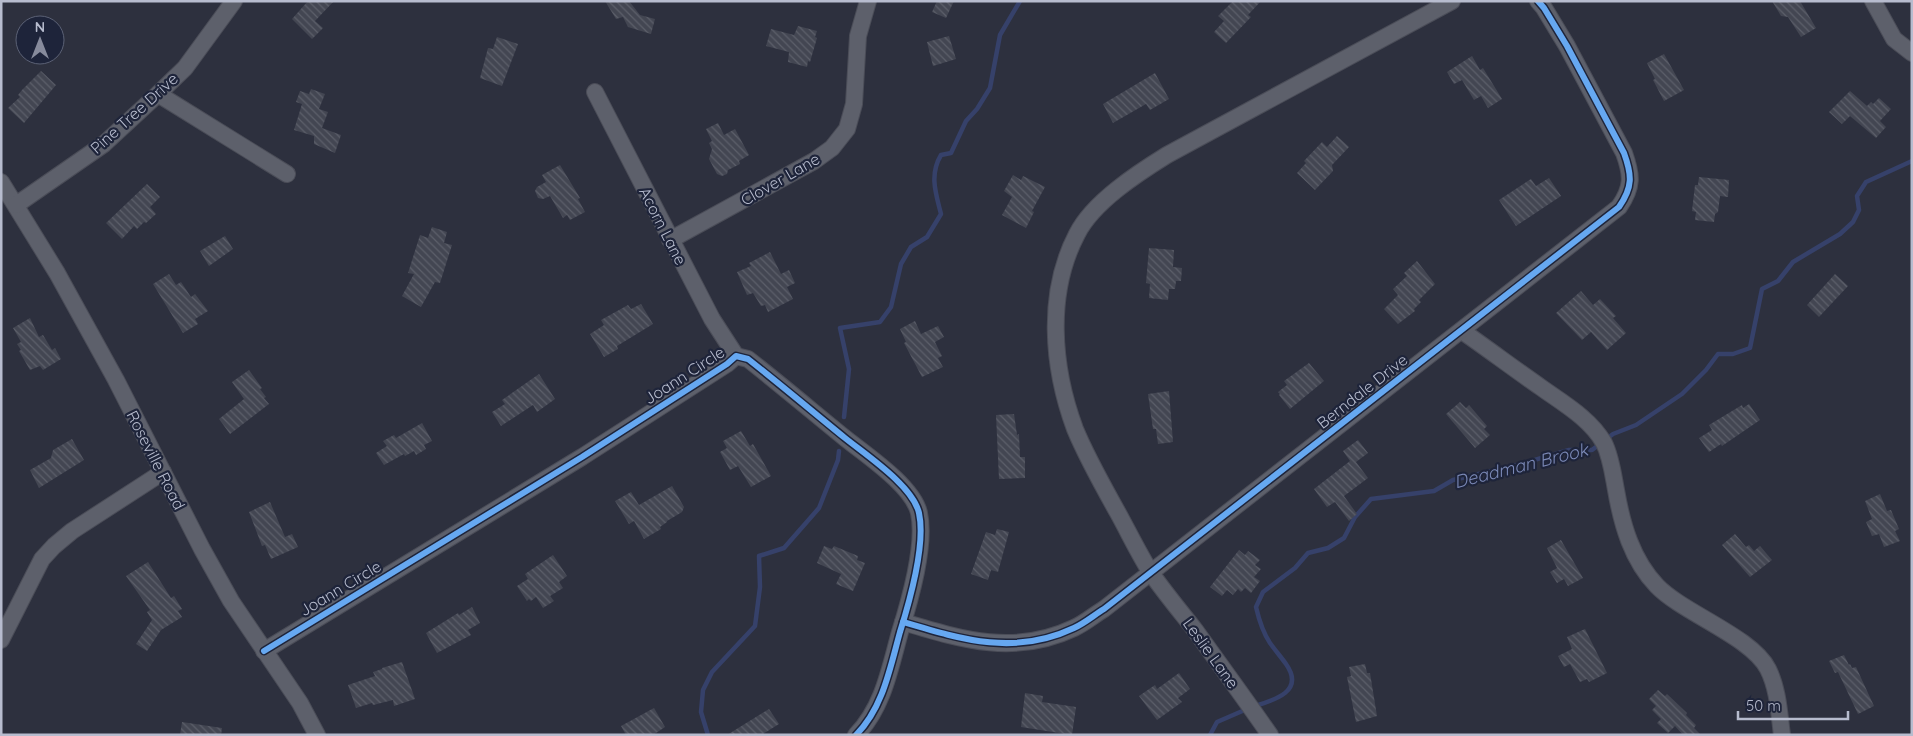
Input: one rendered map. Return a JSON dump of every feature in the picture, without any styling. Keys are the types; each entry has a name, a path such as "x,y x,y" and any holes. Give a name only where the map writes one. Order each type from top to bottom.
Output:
{"street":[{"name":"Pine Tree Drive","path":"16,205 104,144 158,94 184,68 234,1"},
{"name":"Clover Lane","path":"670,240 814,161 832,148 848,129 854,104 858,36 868,1"},
{"path":"1151,572 1094,469 1075,428 1059,366 1056,303 1060,277 1077,232 1094,211 1121,186 1167,154 1452,1"},
{"name":"Berndale Drive","path":"903,622 970,640 995,644 1024,643 1051,637 1075,627 1104,609 1619,207 1628,194 1630,180 1629,168 1624,153 1567,46 1538,1"},
{"path":"1874,1 1894,39 1912,53"},
{"name":"Acorn Lane","path":"595,92 712,319 736,356"},
{"path":"158,94 287,174"},
{"name":"Roseville Road","path":"1,182 61,281 116,380 202,549 231,601 300,703 317,735"},
{"path":"1462,331 1564,404 1595,430 1604,443 1610,460 1625,530 1635,557 1657,586 1688,610 1729,634 1751,650 1767,667 1776,692 1782,735"},
{"name":"Joann Circle","path":"264,651 582,456 727,364 736,356 748,359 871,458 894,478 908,494 918,511 921,540 903,622 877,707 856,735"},
{"path":"1,640 42,559 54,546 72,531 163,472"},
{"name":"Leslie Lane","path":"1151,572 1270,735"}],"building":[{"path":"308,1 334,1 315,21 323,28 312,39 292,19"},
{"path":"605,1 629,1 640,15 655,19 651,34 628,27 623,17 616,19"},
{"path":"937,1 954,1 946,18 932,12"},
{"path":"1233,1 1261,1 1248,15 1251,17 1226,43 1214,32 1224,21 1218,16"},
{"path":"1772,1 1800,1 1816,28 1801,37 1788,17 1781,16"},
{"path":"798,26 817,31 815,37 817,38 807,67 788,62 789,52 766,46 771,29 794,35"},
{"path":"949,36 956,59 933,66 927,42"},
{"path":"497,37 518,44 502,86 480,78 488,48 493,49"},
{"path":"1664,54 1684,90 1664,101 1647,63"},
{"path":"1472,56 1480,70 1483,68 1502,99 1488,108 1481,96 1474,100 1462,80 1454,84 1447,72"},
{"path":"41,71 56,85 24,123 8,108 20,97 18,95 22,90"},
{"path":"1155,73 1169,99 1150,110 1146,104 1113,123 1103,104"},
{"path":"311,89 325,94 319,109 328,112 322,128 341,135 335,153 314,144 314,136 294,130 302,104 296,102 300,91 309,94"},
{"path":"1850,91 1867,106 1871,102 1873,104 1879,98 1891,109 1880,121 1886,127 1876,138 1850,116 1842,124 1829,112"},
{"path":"718,123 724,135 735,129 749,155 739,161 740,164 728,170 727,174 722,176 717,174 709,159 712,149 709,143 712,141 706,129"},
{"path":"1337,136 1349,147 1332,165 1333,171 1315,190 1297,173 1306,163 1304,161 1322,142 1327,147"},
{"path":"560,165 580,198 578,199 585,212 570,220 567,215 563,218 550,196 543,199 538,198 535,191 537,187 546,182 542,175"},
{"path":"1013,175 1021,180 1023,176 1045,187 1032,211 1034,212 1026,228 1002,215 1012,197 1004,191"},
{"path":"1699,177 1729,180 1728,197 1720,196 1718,212 1715,214 1714,222 1695,220 1696,212 1692,211 1695,185 1698,185"},
{"path":"1549,178 1561,196 1516,226 1499,200 1531,179 1536,186"},
{"path":"147,184 160,197 150,207 156,214 137,229 134,226 122,239 106,223"},
{"path":"432,227 447,232 444,243 452,245 440,283 435,282 421,307 402,296 414,274 408,273 420,235 428,238"},
{"path":"225,236 233,249 209,266 200,251"},
{"path":"1149,248 1174,250 1173,267 1182,268 1181,281 1176,281 1175,289 1169,289 1168,300 1149,298 1150,284 1146,283"},
{"path":"770,252 781,274 789,270 795,283 787,287 793,299 768,312 765,305 761,306 753,293 747,295 737,272 751,266 749,263"},
{"path":"1417,261 1435,284 1419,300 1421,302 1414,309 1415,311 1398,324 1384,309 1398,295 1393,289 1407,276 1404,273"},
{"path":"169,274 176,285 181,282 191,297 195,294 208,311 195,319 198,324 183,333 153,284"},
{"path":"1835,274 1848,286 1819,317 1807,305"},
{"path":"1581,291 1593,305 1600,299 1616,316 1613,318 1626,333 1607,350 1591,332 1582,340 1556,313"},
{"path":"641,304 653,324 617,346 618,349 604,357 590,334 604,325 601,320 628,305 631,309"},
{"path":"30,318 39,337 43,335 52,350 55,348 61,359 43,370 40,366 30,370 19,351 21,350 17,344 21,342 13,328"},
{"path":"915,321 921,334 938,326 944,337 935,342 942,356 938,358 943,367 922,377 904,343 906,342 900,329"},
{"path":"1309,363 1324,381 1290,409 1278,392 1287,385 1284,381"},
{"path":"249,370 262,388 260,389 269,404 230,434 219,419 244,399 232,382"},
{"path":"539,374 555,399 537,412 533,405 501,426 492,412 505,404 502,400"},
{"path":"1169,391 1173,442 1158,444 1156,429 1153,429 1148,394"},
{"path":"1460,402 1466,408 1469,405 1487,426 1484,429 1490,435 1475,448 1446,414"},
{"path":"1749,404 1760,420 1722,446 1721,444 1709,452 1699,438 1712,430 1709,425 1742,405 1743,408"},
{"path":"1014,414 1017,435 1019,434 1020,457 1025,457 1025,478 999,479 996,415"},
{"path":"422,423 432,441 424,445 426,449 416,455 414,451 405,456 404,454 384,465 376,453 387,446 383,441 394,435 396,438"},
{"path":"741,431 750,446 753,444 771,476 751,487 738,466 730,470 720,452 727,448 723,441"},
{"path":"72,439 84,460 39,488 30,470 51,458 53,450"},
{"path":"1358,440 1368,453 1356,462 1368,478 1344,496 1357,514 1349,521 1335,502 1327,507 1314,489 1350,461 1343,451"},
{"path":"672,486 684,507 682,512 667,521 660,527 661,529 644,539 634,521 629,524 615,501 631,492 639,505"},
{"path":"1880,494 1887,511 1891,510 1899,529 1895,531 1900,541 1884,547 1879,534 1872,536 1866,522 1872,519 1865,501"},
{"path":"270,502 285,537 292,534 298,547 271,559 265,545 262,546 249,512"},
{"path":"997,529 1009,532 998,572 991,570 988,580 971,574 986,532 995,535"},
{"path":"1735,534 1746,547 1749,545 1754,551 1760,546 1772,560 1750,577 1722,545"},
{"path":"1561,540 1583,578 1568,586 1564,579 1557,583 1550,572 1557,568 1547,548"},
{"path":"824,546 832,549 834,546 858,556 857,560 865,563 853,591 836,584 841,574 817,563"},
{"path":"1239,550 1245,555 1248,551 1260,560 1255,565 1261,569 1254,577 1260,581 1251,593 1245,588 1241,592 1238,589 1233,595 1227,590 1222,596 1210,587"},
{"path":"553,555 567,576 559,582 563,588 550,596 554,601 543,608 536,597 531,601 529,599 527,601 517,586 528,579 525,574"},
{"path":"148,562 171,598 174,596 182,609 178,611 182,617 161,630 147,651 136,644 152,620 147,612 150,610 126,576"},
{"path":"472,607 480,623 468,630 471,635 437,653 426,633 458,613 459,615"},
{"path":"1585,629 1607,673 1589,682 1587,679 1580,682 1570,664 1564,667 1558,656 1572,649 1567,637"},
{"path":"1844,655 1852,668 1856,667 1874,706 1858,714 1838,672 1835,673 1829,661"},
{"path":"402,662 415,699 394,706 393,700 373,705 372,703 356,708 348,685 375,676 373,672 382,668"},
{"path":"1365,664 1367,673 1370,673 1377,716 1356,722 1347,677 1351,676 1349,667"},
{"path":"1179,673 1190,689 1178,698 1182,702 1157,720 1139,696 1155,685 1157,689"},
{"path":"1658,690 1665,696 1667,694 1687,713 1686,715 1696,725 1694,728 1701,735 1683,735 1675,726 1668,733 1657,723 1661,719 1652,710 1656,706 1649,699"},
{"path":"1025,693 1043,696 1042,702 1076,707 1072,735 1021,727"},
{"path":"654,708 665,727 653,735 626,735 621,726"},
{"path":"769,709 779,724 761,735 727,735"},
{"path":"182,722 222,728 221,735 180,735"}],"waterway":[{"path":"844,417 849,369 840,328 880,322 891,307 901,264 911,247 927,237 941,214 934,177 937,162 941,155 951,153 966,121 977,109 990,88 1000,35 1020,1"},
{"name":"Deadman Brook","path":"1255,706 1271,701 1285,693 1290,688 1292,681 1291,673 1267,639 1260,621 1256,607 1263,592 1295,568 1308,553 1328,548 1344,538 1355,517 1371,499 1434,491 1453,480 1517,465 1569,450 1592,450 1613,434 1636,425 1682,394 1706,370 1718,354 1733,354 1750,348 1762,289 1778,281 1793,262 1840,234 1853,222 1859,210 1857,196 1866,182 1912,161"},
{"path":"708,735 701,712 703,690 712,672 755,626 760,587 759,556 784,548 819,508 838,460 839,451"},
{"name":"Deadman Brook","path":"1210,735 1217,722 1247,709"}],"cycle path":[{"path":"903,622 968,639 1010,643 1052,637 1082,624 1104,609 1619,207 1627,193 1630,181 1629,168 1624,153 1567,46 1538,1"},
{"path":"264,651 582,457 727,364 736,356 748,359 888,472 908,492 919,513 921,526 919,556 889,673 873,713 856,735"}]}
